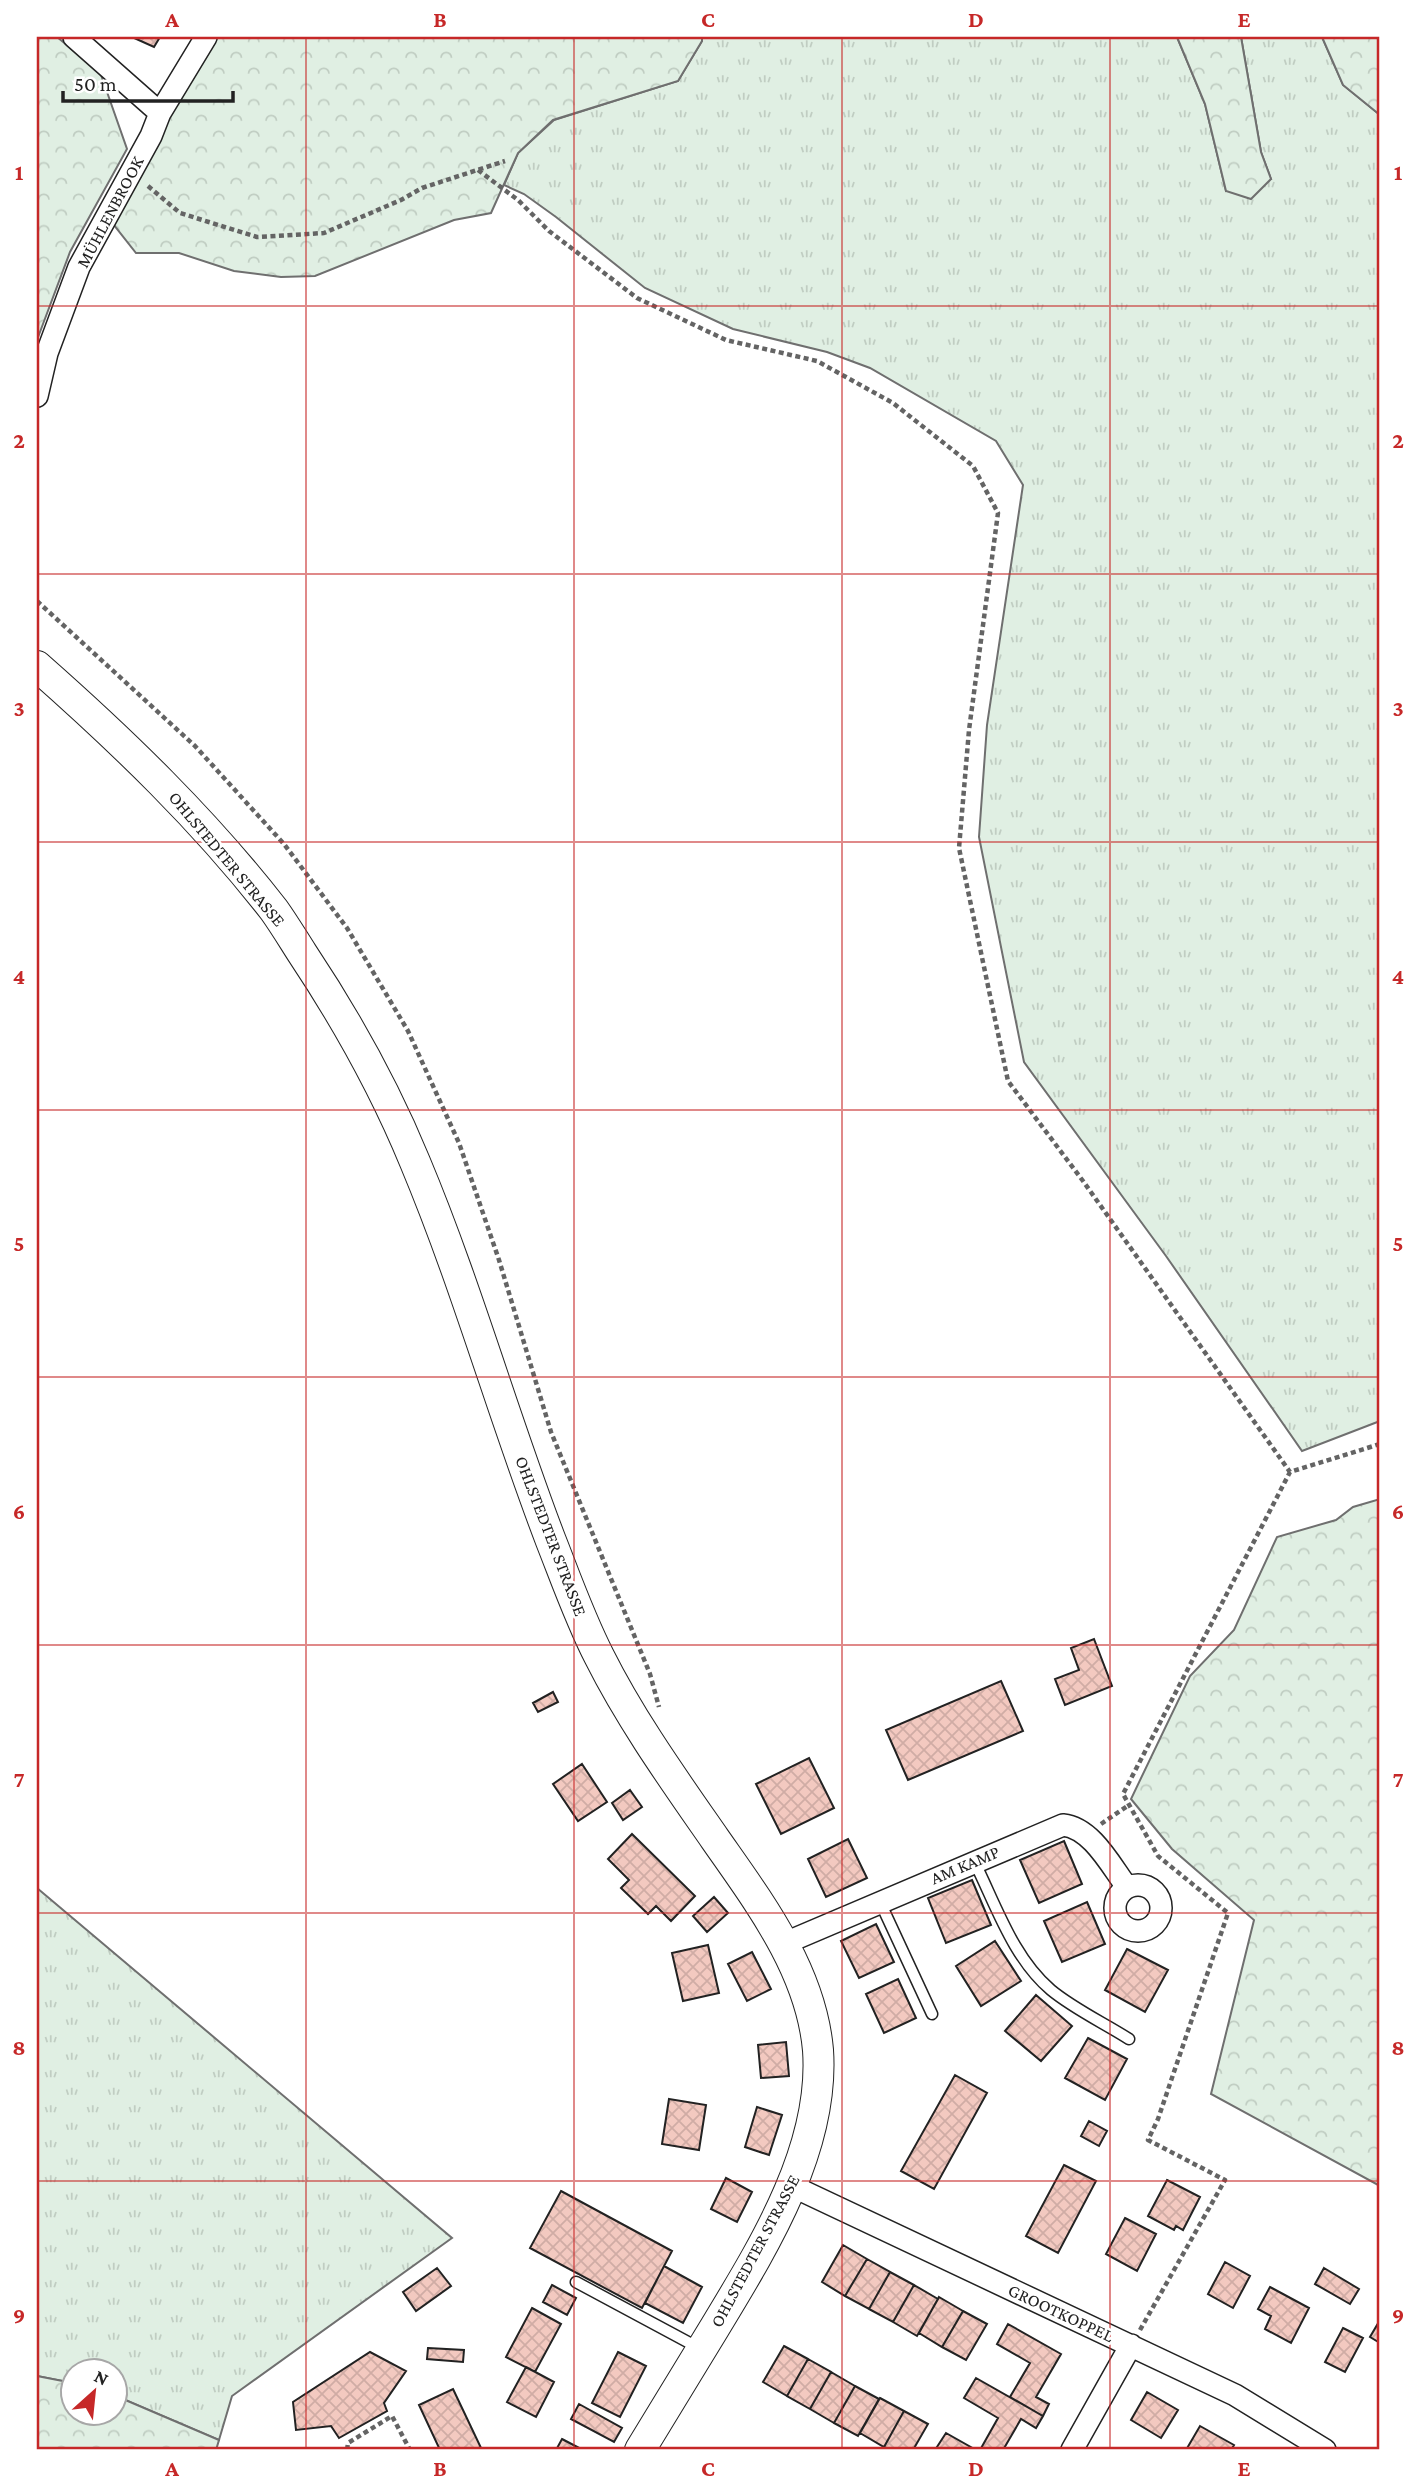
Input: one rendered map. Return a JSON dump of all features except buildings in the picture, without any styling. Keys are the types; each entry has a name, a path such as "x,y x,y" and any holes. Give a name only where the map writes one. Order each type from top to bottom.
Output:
{"street":[{"path":"74,37 160,113"},
{"name":"MÜHLENBROOK","path":"37,396 47,353 79,267 160,113 206,37"},
{"name":"OHLSTEDTER STRASSE","path":"37,666 108,728 193,814 275,912 332,998 364,1055 415,1161 456,1270 529,1484 599,1656 644,1733 753,1894 783,1944 805,1990 814,2022 818,2054 816,2098 809,2136 792,2186 743,2281 640,2450"},
{"name":"AM KAMP","path":"783,1944 1063,1825 1074,1826 1085,1834"},
{"path":"1085,1834 1127,1887"},
{"name":"GROOTKOPPEL","path":"792,2186 1236,2395 1325,2450"},
{"path":"1072,2450 1131,2346"}],"lane":[{"path":"974,1861 1019,1953 1034,1972 1052,1991 1129,2039"},
{"path":"880,1902 932,2014"},
{"path":"576,2282 701,2349"}],"path":[{"path":"131,172 180,214 257,237 324,233 401,200 422,188 505,161"},
{"path":"478,170 637,298 726,340 817,361 893,402 973,466 998,513 969,730 959,848 1008,1081 1083,1181 1290,1472"},
{"path":"1131,2346 1225,2180 1148,2140 1158,2119 1228,1913 1158,1856 1123,1794 1290,1472 1380,1444"},
{"path":"1085,1834 1129,1805"},
{"path":"347,2450 348,2443 393,2416 410,2450"}],"green space":[{"path":"37,37 57,37 100,72 127,149 70,252 37,340"},
{"path":"205,37 702,37 702,41 678,81 553,120 518,153 491,213 454,220 315,276 281,277 234,271 179,253 136,253 114,225"},
{"path":"702,37 1177,37 1205,104 1226,191 1271,179 1261,152 1241,37 1322,37 1343,85 1380,115 1380,1421 1302,1451 1166,1256 1024,1062 979,837 987,725 1023,485 996,441 870,368 827,352 733,329 645,288 556,217 524,194 504,185 518,153 554,120 678,81"},
{"path":"1177,37 1241,37 1261,152 1271,179 1251,199 1226,191 1205,104"},
{"path":"1322,37 1380,37 1380,115 1343,85"},
{"path":"1380,1499 1380,2186 1211,2094 1254,1920 1172,1849 1131,1799 1190,1676 1234,1630 1277,1537 1336,1520 1353,1507"},
{"path":"37,1888 452,2238 232,2396 219,2440 130,2402 130,2358 60,2358 60,2380 37,2376"},
{"path":"37,2376 60,2380 60,2428 130,2428 130,2402 219,2440 216,2450 37,2450"}]}
